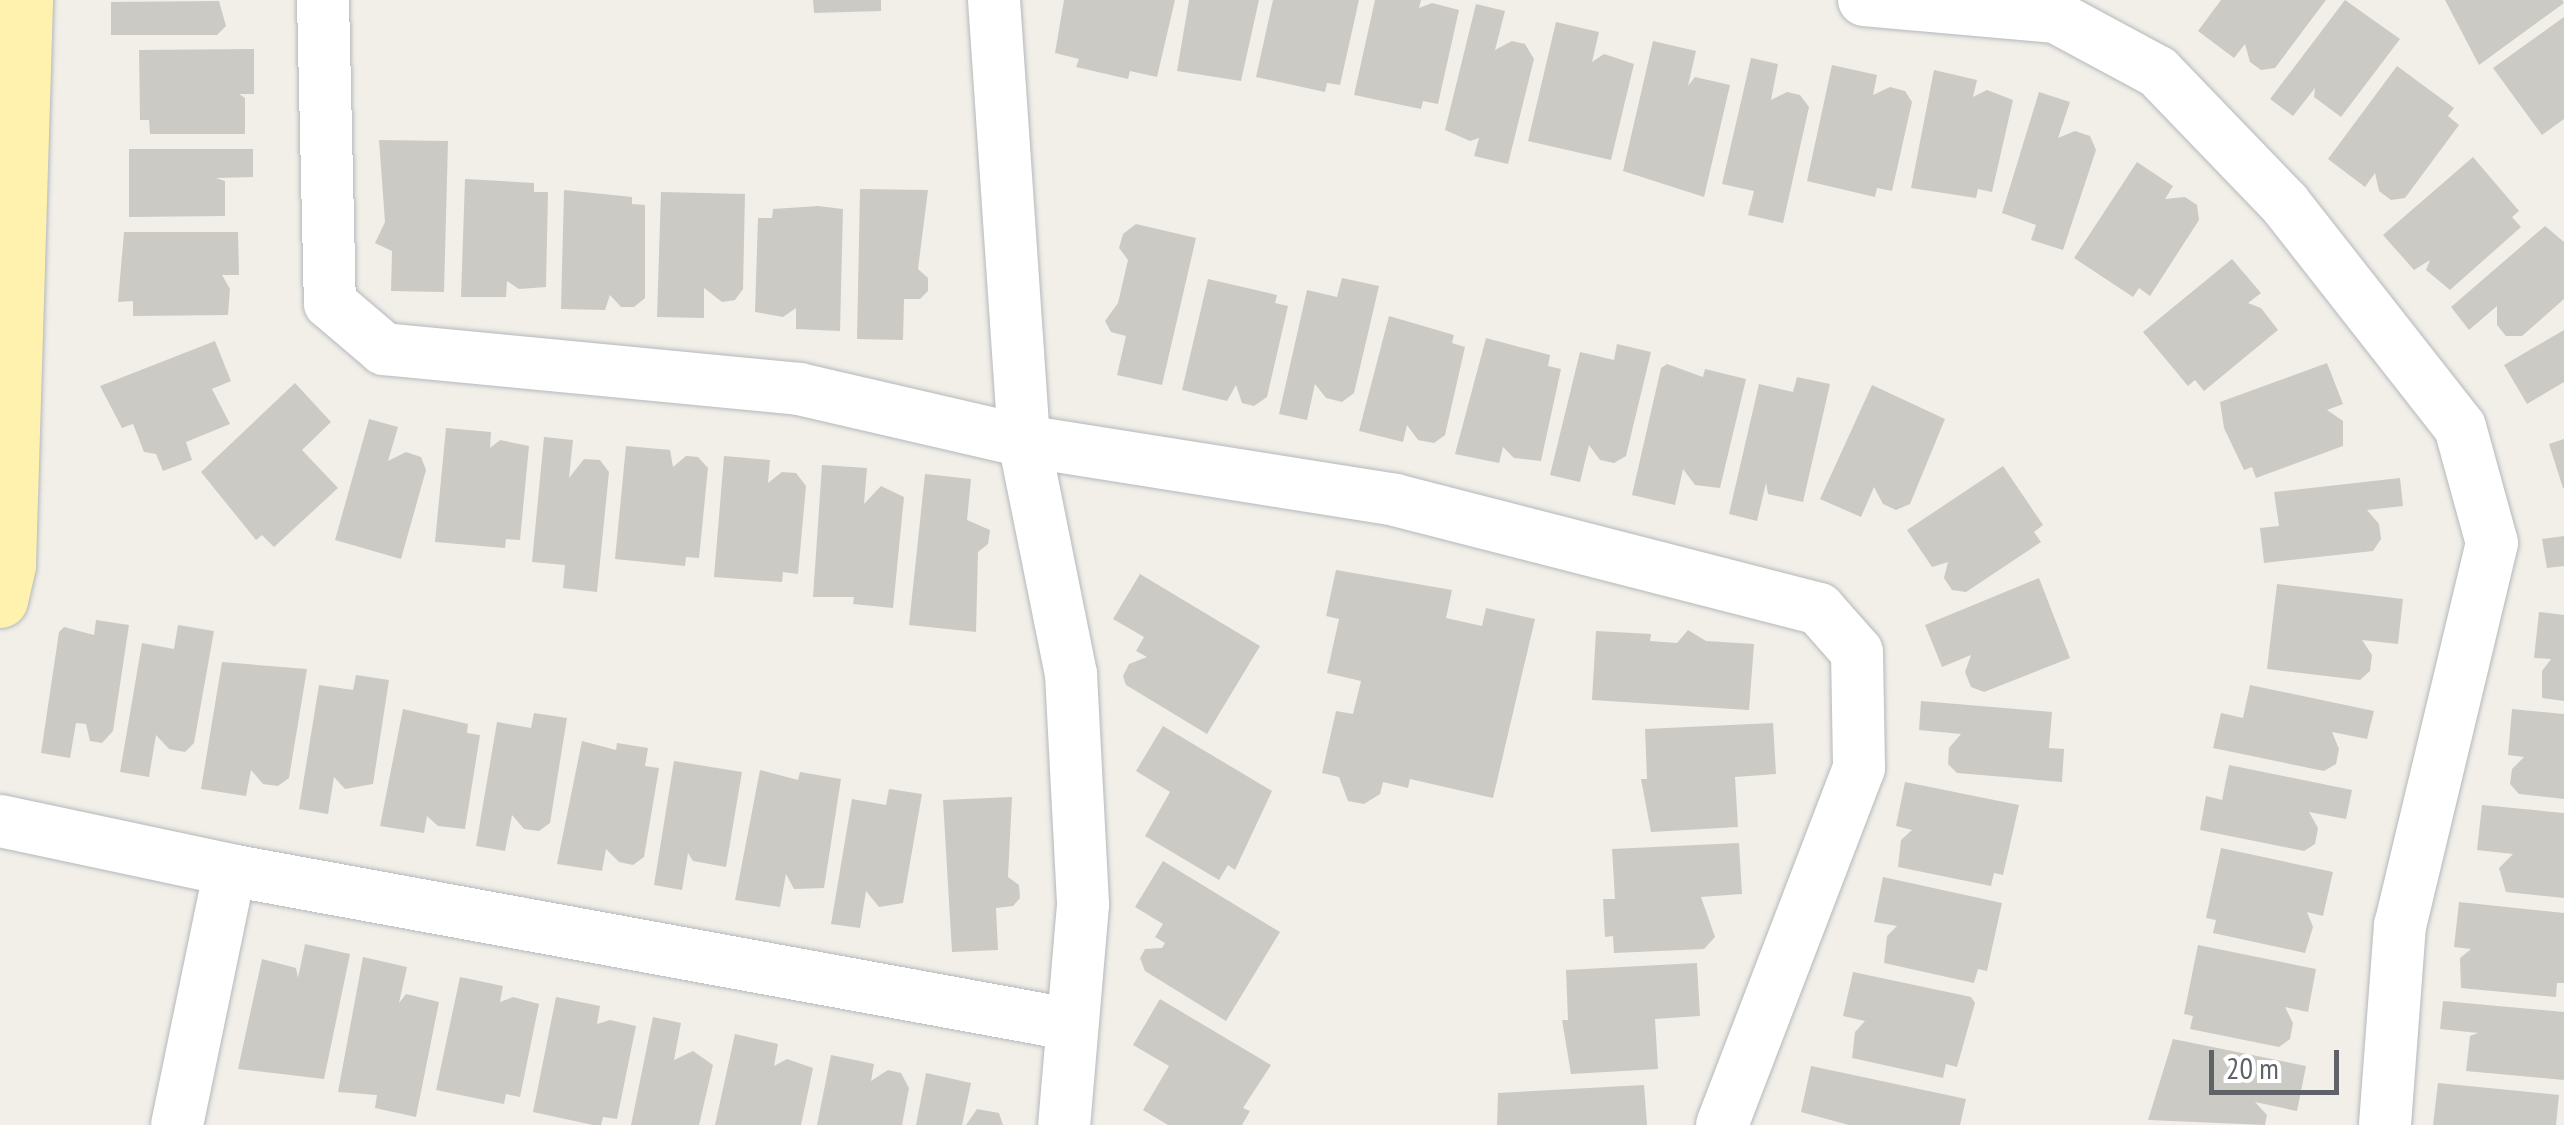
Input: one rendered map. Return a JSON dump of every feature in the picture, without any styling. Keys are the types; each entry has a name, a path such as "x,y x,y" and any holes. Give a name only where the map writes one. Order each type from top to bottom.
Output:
{"main road":[{"path":"0,600 8,564 25,0"}],"street":[{"path":"324,0 330,302 384,350 798,389 1024,441 1395,500 1819,609 1858,652 1859,768 1722,1125"},
{"path":"994,0 1024,441 1071,674 1083,905 1068,1024 1064,1125"},
{"path":"1864,0 2056,17 2158,72 2285,204 2460,427 2492,543 2400,925 2385,1125"},
{"path":"0,822 230,870 1068,1024"},
{"path":"178,1125 230,870"}],"building":[{"path":"813,0 881,0 881,11 814,13"},
{"path":"1064,0 1175,0 1157,77 1130,71 1128,79 1076,67 1079,59 1055,53"},
{"path":"1189,0 1259,0 1241,81 1177,71"},
{"path":"1273,0 1359,0 1340,85 1327,83 1325,92 1256,77"},
{"path":"1375,0 1421,0 1419,8 1432,3 1459,10 1438,104 1423,101 1421,109 1354,95"},
{"path":"2221,0 2326,0 2275,68 2261,70 2250,62 2245,44 2234,58 2198,31"},
{"path":"2345,0 2400,39 2341,117 2314,97 2315,88 2293,116 2270,99"},
{"path":"2445,0 2562,0 2564,3 2479,65"},
{"path":"219,1 226,26 217,35 111,35 111,2"},
{"path":"1476,4 1505,11 1495,50 1512,41 1525,44 1534,59 1508,164 1474,156 1479,138 1470,141 1445,130"},
{"path":"2564,17 2564,119 2542,135 2493,68"},
{"path":"1556,22 1599,32 1592,62 1604,54 1634,64 1611,160 1528,141"},
{"path":"1653,41 1696,51 1688,86 1695,77 1730,85 1704,197 1623,171"},
{"path":"254,49 254,94 239,94 245,98 245,134 150,134 149,120 140,120 139,50"},
{"path":"1751,58 1778,64 1771,100 1787,92 1800,95 1809,107 1783,223 1748,215 1754,191 1722,184"},
{"path":"1832,65 1877,75 1873,95 1890,87 1905,91 1912,102 1892,191 1877,188 1875,197 1807,181"},
{"path":"2397,66 2454,108 2448,116 2459,125 2405,198 2391,200 2379,191 2375,173 2365,187 2328,159"},
{"path":"1934,70 1977,80 1973,97 1987,90 2013,100 1992,192 1978,189 1976,198 1911,188"},
{"path":"2039,92 2070,102 2058,138 2075,131 2090,136 2096,150 2063,250 2031,240 2036,225 2002,213"},
{"path":"379,140 448,141 444,292 391,291 392,251 375,243 385,222"},
{"path":"129,149 253,149 253,177 216,178 225,181 225,216 129,217"},
{"path":"2473,157 2519,211 2512,217 2521,227 2450,290 2426,270 2430,260 2414,270 2383,235"},
{"path":"2137,162 2173,186 2165,199 2185,197 2197,205 2199,220 2150,296 2139,288 2133,297 2074,258"},
{"path":"465,179 534,183 534,192 548,192 546,287 519,289 507,281 506,297 461,297"},
{"path":"860,189 928,190 918,269 928,278 928,291 920,299 904,299 903,340 857,339"},
{"path":"564,190 632,197 632,204 645,205 645,298 634,307 621,307 610,295 605,310 561,309"},
{"path":"661,192 745,194 743,289 735,300 722,302 704,288 704,318 657,317"},
{"path":"773,209 843,209 840,331 796,329 796,308 783,317 755,312 758,218 772,218"},
{"path":"1136,224 1196,238 1162,385 1117,375 1126,336 1111,332 1105,321 1118,303 1128,260 1119,248 1123,234"},
{"path":"2545,226 2564,242 2564,299 2522,336 2506,336 2497,325 2497,306 2469,330 2451,307"},
{"path":"124,232 238,232 239,275 222,275 230,289 228,315 133,316 133,301 118,302"},
{"path":"2232,259 2261,293 2248,303 2261,308 2278,330 2204,391 2195,380 2188,386 2143,332"},
{"path":"1342,278 1379,286 1354,393 1342,402 1326,398 1315,384 1307,420 1279,414 1307,290 1337,297"},
{"path":"1208,279 1277,295 1275,303 1288,306 1267,397 1254,406 1242,403 1236,385 1227,401 1182,390"},
{"path":"1389,316 1454,335 1452,343 1465,347 1445,435 1434,443 1418,440 1407,425 1403,442 1359,431"},
{"path":"2564,330 2564,382 2527,404 2504,365"},
{"path":"1486,338 1550,355 1548,366 1561,369 1541,461 1514,458 1503,447 1499,463 1455,454"},
{"path":"215,341 231,381 212,389 230,424 186,442 192,460 163,471 156,454 144,452 133,424 122,428 100,386"},
{"path":"1617,344 1651,352 1626,456 1614,463 1600,460 1589,445 1580,482 1550,475 1580,352 1614,360"},
{"path":"2327,363 2343,404 2327,410 2343,421 2343,446 2256,478 2252,467 2244,470 2224,428 2220,402"},
{"path":"1667,364 1703,377 1705,369 1746,379 1720,488 1695,485 1683,469 1675,505 1632,495 1661,368"},
{"path":"1797,377 1830,384 1803,502 1768,494 1766,483 1757,521 1729,514 1759,384 1793,392"},
{"path":"295,383 331,422 302,450 338,488 274,547 262,535 256,540 201,472"},
{"path":"1872,385 1945,419 1910,504 1896,510 1883,504 1874,487 1861,517 1820,499"},
{"path":"369,419 398,427 388,461 406,452 421,457 426,470 401,559 335,540"},
{"path":"446,428 491,432 490,448 500,440 529,446 520,540 506,539 505,548 435,542"},
{"path":"544,437 573,440 569,478 584,459 600,460 609,472 597,592 563,588 565,565 532,562"},
{"path":"2564,439 2564,488 2563,488 2549,444"},
{"path":"626,446 670,450 673,467 686,456 698,457 708,468 699,558 686,557 685,566 615,559"},
{"path":"724,456 770,460 768,483 782,472 796,473 806,486 798,574 783,572 782,582 714,577"},
{"path":"822,465 867,468 864,504 881,486 904,497 893,608 853,604 854,597 813,597"},
{"path":"2003,466 2043,525 2034,532 2041,542 1966,592 1952,590 1944,578 1948,562 1932,567 1907,530"},
{"path":"925,474 971,479 967,520 990,530 988,544 978,552 976,632 909,625"},
{"path":"2400,478 2403,506 2367,510 2379,524 2381,539 2373,551 2264,563 2260,528 2279,526 2274,492"},
{"path":"2564,536 2564,566 2547,568 2542,539"},
{"path":"1336,570 1452,590 1446,618 1482,626 1486,608 1535,619 1493,798 1410,779 1408,788 1383,782 1380,794 1364,804 1348,801 1339,777 1322,773 1336,711 1353,714 1361,681 1327,673 1339,619 1326,616"},
{"path":"1140,574 1260,646 1207,734 1126,685 1123,676 1129,664 1147,657 1136,651 1144,637 1113,619"},
{"path":"2039,578 2070,658 1984,692 1971,687 1965,672 1971,655 1942,667 1925,625"},
{"path":"2277,584 2403,599 2398,644 2362,640 2372,655 2370,671 2360,680 2267,669"},
{"path":"2539,612 2564,615 2564,701 2542,698 2542,671 2551,659 2534,658"},
{"path":"96,620 129,625 113,731 102,743 90,741 86,724 76,723 70,758 41,753 59,632 64,627 94,635"},
{"path":"178,625 214,631 194,743 185,752 169,749 156,735 149,777 120,772 142,643 174,649"},
{"path":"1688,630 1706,641 1754,644 1749,710 1592,700 1596,631 1651,634 1650,641 1677,643"},
{"path":"222,662 307,669 289,778 278,786 263,784 251,770 246,796 201,789"},
{"path":"356,675 389,680 373,784 345,789 334,777 328,814 299,809 319,685 353,690"},
{"path":"2250,685 2374,711 2367,739 2332,732 2339,749 2336,764 2324,771 2213,748 2221,713 2243,718"},
{"path":"1921,701 2052,712 2049,748 2064,749 2062,782 1957,773 1948,764 1949,748 1961,734 1919,730"},
{"path":"403,709 468,724 467,733 480,735 465,829 438,826 427,816 424,833 380,826"},
{"path":"2512,709 2564,714 2564,799 2519,794 2510,784 2512,769 2524,757 2508,755"},
{"path":"534,713 567,718 550,823 539,831 524,829 512,815 505,851 476,846 497,722 531,728"},
{"path":"1773,723 1776,774 1735,777 1738,827 1651,832 1641,779 1647,779 1645,729"},
{"path":"1163,726 1272,791 1235,870 1228,865 1219,880 1145,836 1170,792 1136,771"},
{"path":"582,741 616,750 617,743 648,748 645,766 659,768 644,857 633,865 619,862 606,849 602,871 557,864"},
{"path":"674,761 742,772 726,867 693,861 688,853 682,890 654,885"},
{"path":"2229,765 2352,790 2346,819 2309,812 2318,828 2315,844 2304,851 2200,830 2206,796 2222,800"},
{"path":"760,770 798,780 800,772 841,779 824,888 794,889 786,874 780,907 735,900"},
{"path":"1905,782 2019,805 2003,875 1994,873 1991,886 1898,867 1901,840 1912,830 1896,826"},
{"path":"889,789 922,794 903,903 879,907 866,891 860,928 831,924 852,799 886,805"},
{"path":"1012,797 1008,877 1019,885 1020,898 1013,906 996,908 998,950 952,952 943,800"},
{"path":"2482,805 2564,813 2564,898 2506,892 2499,868 2513,854 2477,850"},
{"path":"1739,843 1742,894 1701,897 1715,937 1704,949 1614,953 1613,936 1605,937 1603,899 1615,899 1612,849"},
{"path":"2221,848 2333,872 2323,916 2307,912 2313,927 2305,953 2213,933 2216,920 2206,918"},
{"path":"1163,861 1280,932 1226,1021 1145,971 1140,958 1145,949 1162,948 1165,943 1155,937 1163,924 1135,907"},
{"path":"1883,877 2002,903 1987,971 1978,969 1974,983 1884,963 1887,936 1897,926 1874,922"},
{"path":"2459,902 2564,913 2564,983 2557,983 2556,997 2461,988 2460,958 2471,949 2454,947"},
{"path":"305,944 350,954 324,1079 238,1069 262,959 296,968 298,978"},
{"path":"2198,945 2316,969 2308,1012 2285,1007 2293,1023 2290,1039 2279,1047 2190,1029 2193,1016 2184,1014"},
{"path":"363,957 407,967 399,1003 406,994 439,1002 416,1117 375,1108 377,1095 338,1092"},
{"path":"1697,963 1700,1016 1655,1019 1658,1069 1571,1074 1562,1020 1568,1020 1566,970"},
{"path":"1853,972 1971,997 1975,1003 1957,1067 1946,1064 1943,1078 1852,1058 1855,1032 1865,1021 1843,1016"},
{"path":"460,977 503,986 500,1002 513,997 539,1004 520,1097 506,1094 504,1104 436,1090"},
{"path":"556,997 600,1006 597,1024 610,1020 636,1026 617,1119 603,1117 601,1125 593,1125 533,1112"},
{"path":"1160,999 1271,1065 1243,1108 1250,1111 1242,1125 1168,1125 1143,1110 1169,1066 1133,1045"},
{"path":"2443,1001 2564,1012 2564,1080 2466,1071 2470,1036 2478,1033 2440,1029"},
{"path":"653,1017 681,1023 674,1060 693,1051 713,1065 699,1125 631,1125"},
{"path":"735,1034 778,1044 774,1066 787,1059 813,1068 801,1125 715,1125"},
{"path":"2173,1039 2306,1066 2297,1111 2255,1102 2267,1115 2265,1125 2148,1120"},
{"path":"831,1055 874,1064 871,1081 888,1070 901,1073 909,1088 902,1125 817,1125"},
{"path":"1811,1066 1966,1099 1960,1125 1849,1125 1801,1112"},
{"path":"926,1073 971,1083 962,1125 916,1125"},
{"path":"2438,1083 2559,1095 2556,1125 2433,1125"},
{"path":"1644,1085 1647,1125 1497,1125 1498,1093"},
{"path":"977,1109 999,1113 1003,1125 966,1125"}]}
